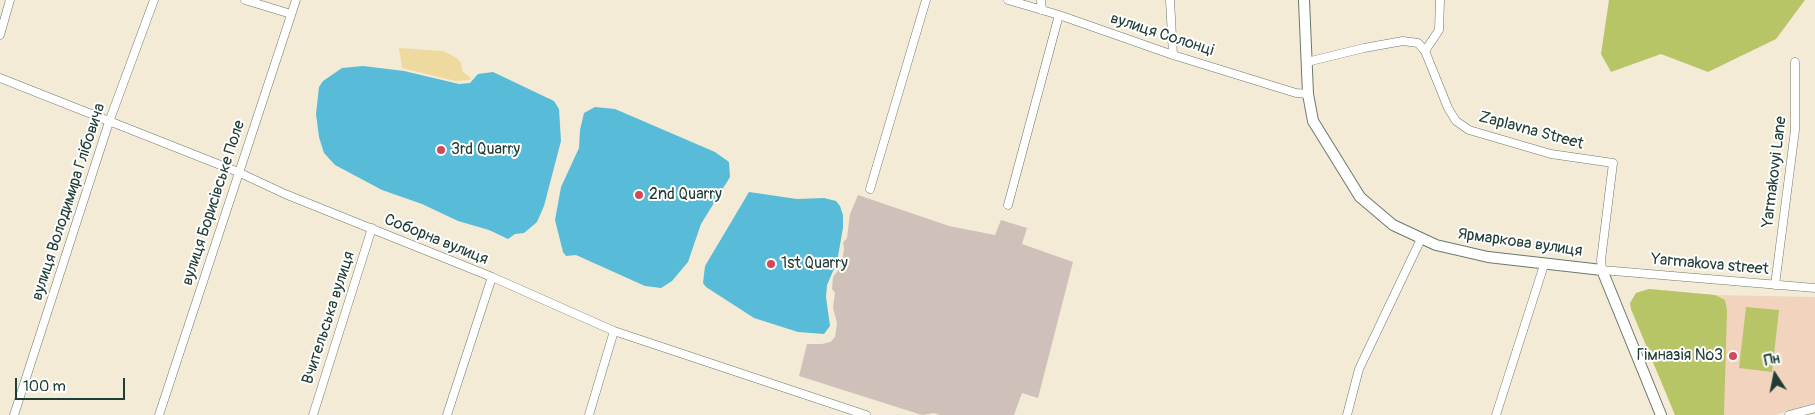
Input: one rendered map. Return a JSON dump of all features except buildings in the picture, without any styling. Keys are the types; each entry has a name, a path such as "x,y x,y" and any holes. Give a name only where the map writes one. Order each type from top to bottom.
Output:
{"main road":[{"name":"Ярмаркова вулиця","path":"1304,0 1308,94 1315,126 1360,197 1386,220 1421,239 1472,254 1602,270"},
{"path":"1602,270 1662,415"}],"street":[{"path":"0,35 10,0"},
{"name":"вулиця Володимира Глібовича","path":"14,415 110,122 154,0"},
{"path":"245,0 291,14"},
{"name":"вулиця Борисівське Поле","path":"159,415 296,0"},
{"path":"870,189 926,0"},
{"name":"вулиця Солонці","path":"1008,0 1059,15 1173,55 1296,93 1308,94"},
{"path":"1041,0 1042,10"},
{"path":"1170,0 1173,55"},
{"path":"1307,62 1371,46 1408,40 1418,43 1425,50 1439,30 1440,0"},
{"path":"1008,205 1059,15"},
{"name":"Zaplavna Street","path":"1425,50 1451,114 1465,128 1558,156 1613,163 1602,252 1602,270"},
{"name":"Yarmakovyi Lane","path":"1775,285 1795,125 1795,62"},
{"name":"Соборна вулиця","path":"0,78 238,172 285,194 492,277 614,331 852,413 866,415"},
{"name":"Вчительська вулиця","path":"313,415 372,228"},
{"path":"1347,415 1359,369 1421,239"},
{"path":"1496,415 1544,264"},
{"name":"Yarmakova street","path":"1602,270 1815,288"},
{"path":"448,415 492,277"},
{"path":"591,415 614,331"},
{"path":"1788,415 1815,408"}],"shaded area":[{"path":"858,195 949,226 995,235 1001,220 1027,228 1022,244 1073,262 1038,398 1022,393 1014,415 940,415 934,413 922,415 799,376 807,344 830,342 835,337 837,323 833,308 835,293 832,289 833,277 842,265 843,243 847,238 850,214"},
{"name":"Гімназія №3","path":"1649,289 1715,295 1815,297 1815,403 1776,415 1675,415 1631,309 1630,303 1636,293"}],"green space":[{"path":"1609,0 1805,0 1776,39 1708,72 1661,54 1611,72 1601,54"},
{"path":"1649,289 1715,295 1725,300 1727,310 1724,415 1675,415 1631,309 1630,303 1636,293"},
{"path":"1746,307 1779,310 1772,372 1739,368"}],"sand":[{"path":"399,48 443,51 457,58 461,63 462,71 471,78 470,80 455,81 402,68"}],"water":[{"name":"3rd Quarry","path":"363,66 404,71 459,84 470,83 478,74 493,72 554,101 559,109 561,141 544,206 537,222 524,233 515,234 508,239 489,230 458,221 422,204 382,190 335,165 324,153 319,137 316,114 319,87 323,81 342,68"},
{"name":"2nd Quarry","path":"595,107 615,109 715,152 729,162 730,177 701,224 688,262 672,281 661,288 645,286 576,255 566,256 563,252 555,220 561,187 579,148 580,130 584,113"},
{"name":"1st Quarry","path":"749,192 797,199 824,198 836,201 840,206 843,215 843,228 837,262 827,285 826,297 830,326 824,334 798,332 754,318 706,287 703,283 705,266"}],"place":[{"name":"3rd Quarry","path":"441,150"},
{"name":"2nd Quarry","path":"639,195"},
{"name":"1st Quarry","path":"771,264"},
{"name":"Гімназія №3","path":"1733,356"}]}
